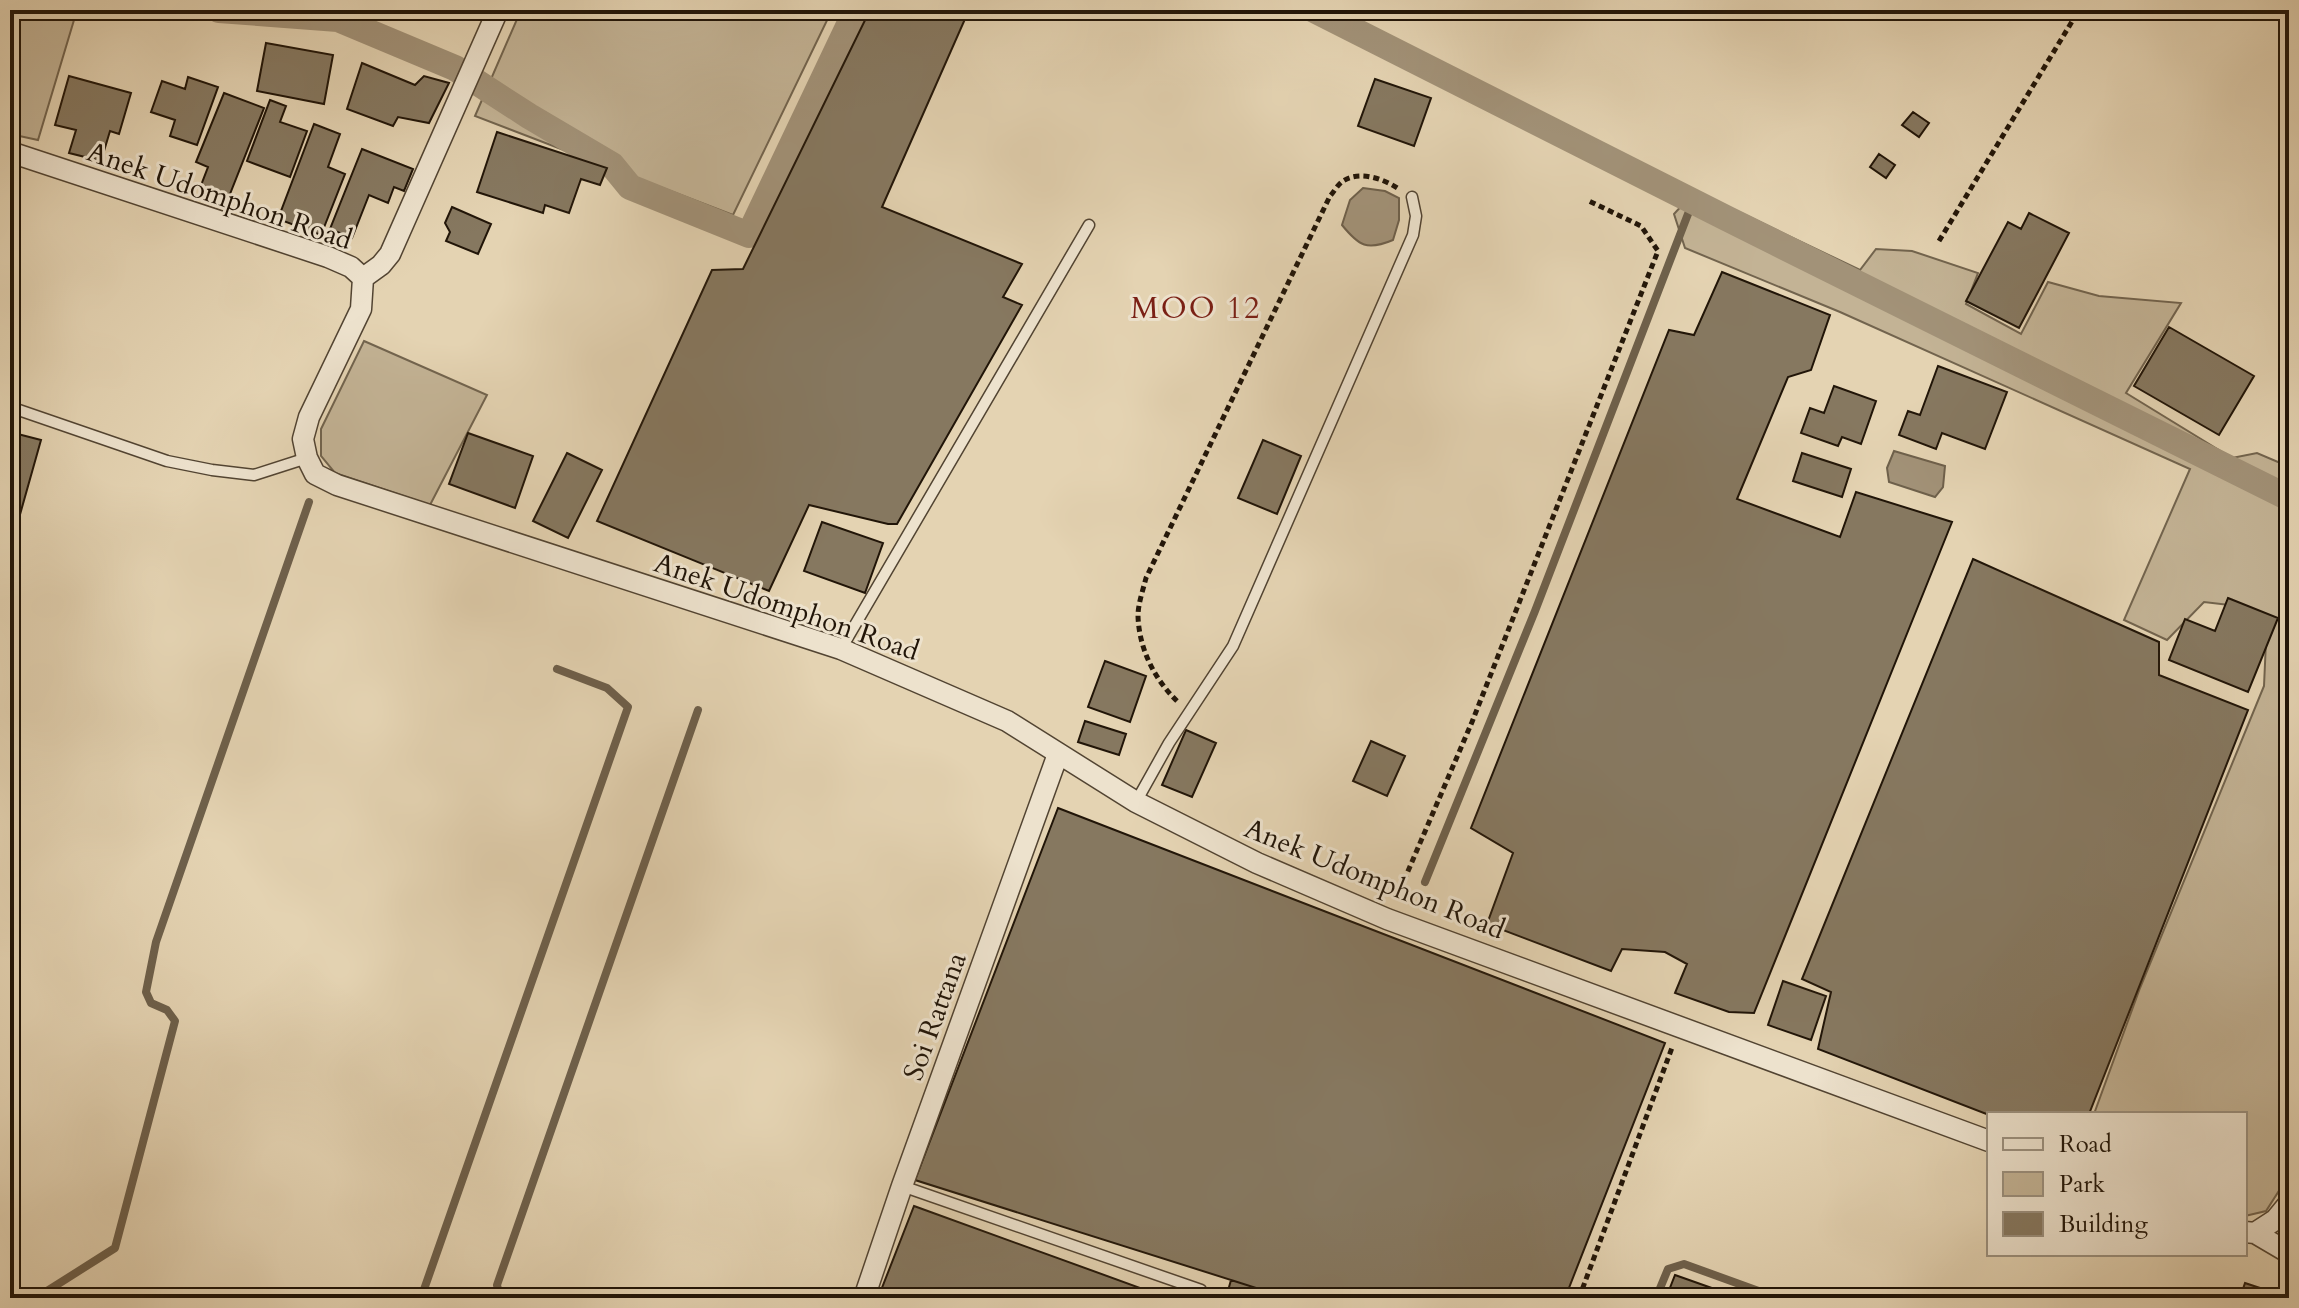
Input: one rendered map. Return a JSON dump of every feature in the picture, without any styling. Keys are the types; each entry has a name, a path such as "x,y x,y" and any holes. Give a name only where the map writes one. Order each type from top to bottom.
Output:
{"street":[{"path":"363,278 390,254 498,10"},
{"name":"Anek Udomphon Road","path":"10,152 328,257 351,267 363,278 361,309 309,417 303,439 315,474 337,485 841,649 1007,721 1136,802 1257,863 1387,919 1987,1140"},
{"name":"Soi Rattana","path":"864,1298 1058,754"},
{"path":"2250,1233 2275,1220 2289,1203"},
{"path":"2250,1233 2289,1253"}],"lane":[{"path":"1136,802 1169,743 1233,646 1413,235 1416,216 1412,197"},
{"path":"841,649 1089,225"},
{"path":"10,407 167,461 212,470 254,475 307,458"},
{"path":"902,1186 1201,1290"}],"path":[{"path":"1939,241 2079,10"},
{"path":"1189,713 1151,669 1138,614 1146,578 1330,196 1343,181 1360,175 1387,181 1412,197"},
{"path":"1387,919 1472,722 1658,251 1641,226 1587,200"},
{"path":"1579,1298 1680,1026"}],"green space":[{"path":"10,10 77,10 38,140 10,134"},
{"path":"521,10 832,10 733,215 475,116"},
{"path":"1695,191 1860,270 1876,249 1912,251 1978,273 1966,304 2021,334 2048,282 2099,296 2181,303 2126,393 2232,458 2257,453 2285,465 2289,460 2289,1175 2266,1211 2247,1216 2247,1112 2095,1112 2140,988 2264,686 2267,619 2238,606 2204,602 2167,640 2124,620 2190,469 1840,312 1685,248 1674,214"},
{"path":"364,341 487,395 430,505 335,473 321,456 321,429"}],"shaded area":[{"path":"1363,188 1385,191 1399,198 1399,220 1393,240 1370,246 1353,238 1342,225 1350,200"},
{"path":"1894,451 1945,466 1943,487 1935,497 1889,482 1887,468"}],"building":[{"path":"531,10 555,10 551,19"},
{"path":"870,10 969,10 882,207 1022,264 1003,297 1022,305 897,524 809,505 769,591 597,521 712,270 743,269"},
{"path":"266,43 333,55 324,104 257,91"},
{"path":"362,63 415,85 424,76 449,83 429,123 398,117 393,126 347,109"},
{"path":"69,76 131,93 119,134 110,131 101,161 69,153 76,130 55,125"},
{"path":"188,77 218,87 197,145 170,136 175,120 151,112 162,81 185,89"},
{"path":"1375,79 1431,98 1414,146 1358,126"},
{"path":"224,93 264,108 228,199 200,188 208,167 196,162"},
{"path":"270,100 286,106 280,122 307,131 290,177 247,161"},
{"path":"1913,112 1929,123 1919,137 1902,125"},
{"path":"314,124 340,134 328,167 345,174 321,235 278,219"},
{"path":"497,132 607,168 600,185 581,179 569,213 545,205 543,213 477,192"},
{"path":"362,149 413,169 404,191 394,187 388,203 369,195 352,238 330,229"},
{"path":"1879,154 1895,165 1886,178 1870,167"},
{"path":"452,207 491,224 478,254 446,241 450,232 445,223"},
{"path":"2029,213 2069,233 2019,328 1966,301 2008,222 2021,229"},
{"path":"1722,272 1830,315 1811,370 1788,377 1737,499 1840,537 1856,492 1952,522 1754,1013 1729,1012 1675,993 1687,964 1665,952 1622,949 1611,971 1487,924 1513,853 1471,828 1669,330 1694,335"},
{"path":"2169,327 2254,376 2219,435 2134,386"},
{"path":"1938,366 2007,392 1985,449 1942,433 1936,449 1899,435 1908,411 1920,415"},
{"path":"1834,386 1876,401 1861,444 1842,437 1838,446 1801,433 1810,408 1824,413"},
{"path":"10,432 41,440 10,550"},
{"path":"468,433 533,456 515,508 449,484"},
{"path":"1263,440 1301,456 1277,514 1238,498"},
{"path":"567,453 602,470 568,538 533,521"},
{"path":"1802,453 1851,469 1842,497 1793,481"},
{"path":"822,522 883,543 865,593 804,571"},
{"path":"1973,559 2159,642 2159,675 2248,710 2090,1112 1987,1114 1818,1049 1831,992 1802,979"},
{"path":"2228,598 2278,618 2248,692 2169,660 2185,619 2215,631"},
{"path":"1105,661 1146,676 1130,722 1088,707"},
{"path":"1085,721 1126,734 1119,755 1078,742"},
{"path":"1186,730 1216,743 1192,797 1162,785"},
{"path":"1371,741 1405,756 1387,796 1353,781"},
{"path":"1058,808 1665,1043 1565,1298 1288,1298 915,1180"},
{"path":"1783,981 1826,996 1811,1040 1768,1025"},
{"path":"914,1206 1165,1297 1166,1298 878,1298"},
{"path":"1675,1275 1740,1298 1666,1298"},
{"path":"1231,1280 1288,1298 1226,1298"},
{"path":"2245,1283 2281,1295 2280,1298 2240,1298"}],"waterway":[{"path":"219,10 338,19 455,68 612,165 630,187 749,235 856,10"},
{"path":"1314,10 2289,498"},
{"path":"1425,882 1535,611 1693,201"},
{"path":"36,1298 115,1248 175,1021 167,1010 151,1003 146,992 156,942 309,502"},
{"path":"421,1298 628,707 607,688 557,669"},
{"path":"500,1298 497,1285 698,710"},
{"path":"1656,1298 1668,1269 1684,1264 1778,1298"}],"district":[{"name":"MOO 12","path":"1196,308"}]}
